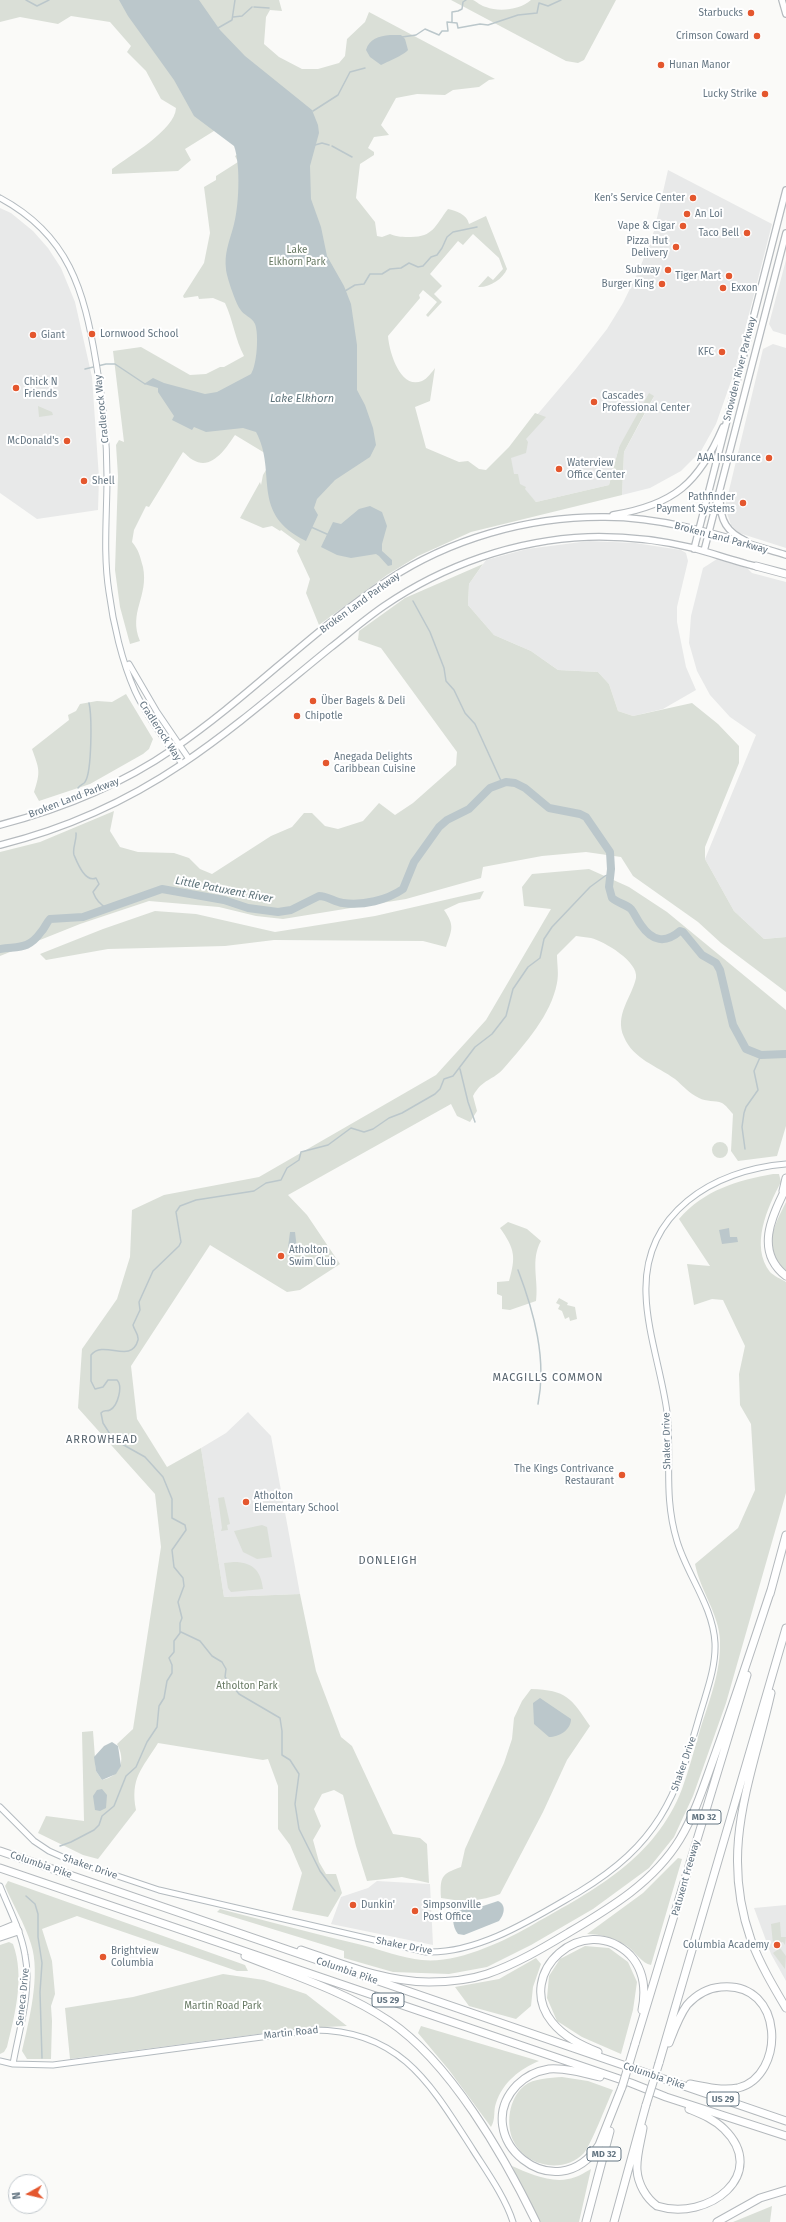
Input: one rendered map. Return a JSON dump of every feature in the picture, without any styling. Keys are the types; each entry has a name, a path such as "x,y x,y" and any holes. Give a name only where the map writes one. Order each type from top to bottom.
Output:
{"highway":[{"path":"756,566 786,573"},
{"path":"786,1178 784,1191 770,1225 767,1242 772,1261 786,1276"},
{"name":"Patuxent Freeway","path":"586,2222 622,2087 740,1699 786,1535"},
{"path":"198,1919 362,1970 415,1982 445,1982 486,1974 513,1964 552,1942 637,1888 658,1868 679,1841 693,1814 704,1785 771,1590"},
{"path":"786,1629 744,1798 736,1852 738,1889 746,1925 759,1959 786,2008"},
{"name":"MD 32","path":"614,2222 786,1629"},
{"name":"Columbia Pike","path":"0,1851 786,2121"},
{"name":"Columbia Pike","path":"0,1868 631,2083 666,2097 786,2136"},
{"path":"0,1873 54,1886"},
{"path":"146,1918 351,2000 375,2012 403,2031 430,2056 452,2083 506,2167 536,2222"},
{"path":"0,1931 16,1928"},
{"path":"0,1937 16,1928"},
{"path":"669,2043 684,1990 696,1935"},
{"path":"635,2044 643,2006 644,1987 640,1971 632,1957 622,1948 602,1940 578,1942 564,1948 551,1960 543,1979 542,1998 546,2013 552,2022 568,2036 635,2069"},
{"path":"661,2063 683,2012 694,1998 709,1990 726,1986 743,1989 759,1998 770,2011 778,2035 776,2050 765,2072 753,2082 739,2088 709,2088 661,2078"},
{"path":"622,2087 599,2145 594,2153 581,2164 566,2170 544,2171 528,2165 511,2148 503,2124 505,2105 513,2090 533,2074 549,2070 566,2070 631,2083"},
{"path":"666,2097 708,2118 723,2128 733,2141 737,2150 740,2167 736,2185 726,2201"},
{"path":"618,2222 648,2105"},
{"path":"643,2128 637,2165 641,2186 656,2206 679,2217"},
{"path":"717,2222 760,2198 786,2190"}],"main road":[{"path":"782,0 786,14"},
{"name":"Snowden River Parkway","path":"694,549 786,190"},
{"name":"Snowden River Parkway","path":"704,551 786,233"},
{"path":"603,517 652,506 682,488 704,465 730,410"},
{"path":"720,490 720,510 725,526 733,534 761,548"},
{"name":"Broken Land Parkway","path":"0,825 52,809 106,787 172,750 371,592 422,560 458,544 508,528 544,521 603,517 658,522 699,530 786,555"},
{"name":"Broken Land Parkway","path":"0,845 36,835 85,817 133,794 189,759 372,614 413,588 463,564 496,552 526,545 589,537 654,540 704,551 756,566"}],"street":[{"name":"Cradlerock Way","path":"0,198 35,222 50,238 68,263 77,280 84,304 98,372 106,449 106,542 108,585 114,620 129,675 142,704 182,764"},
{"name":"Cradlerock Way","path":"123,652 141,687 189,759"},
{"name":"Shaker Drive","path":"0,1807 34,1841 49,1851 67,1859 159,1890 426,1952 454,1951 488,1940 568,1898 618,1866 647,1836 674,1794 697,1726 715,1655 714,1632 710,1618 684,1561 671,1516 667,1481 668,1422 646,1301 648,1265 654,1246 666,1224 680,1208 696,1194 730,1176 755,1168 786,1164"},
{"name":"Seneca Drive","path":"0,1886 25,1955 27,1974 13,2064"},
{"name":"Martin Road","path":"0,2061 13,2064 53,2065 314,2030 336,2031 361,2037 392,2050 412,2066 423,2078 481,2163 509,2211 513,2222"}],"shaded area":[{"path":"668,170 772,224 734,373 716,424 701,451 681,471 650,488 622,495 624,452 654,397 619,447 609,485 536,502 498,461 575,370 607,329 623,303 640,268 654,231"},
{"path":"0,208 11,213 33,231 48,248 61,268 75,302 92,377 99,478 98,510 37,519 0,493"},
{"path":"786,260 786,335 773,331 769,324"},
{"path":"773,344 786,348 786,548 739,533 731,525 725,507 763,349"},
{"path":"589,541 635,543 681,550 686,553 688,561 677,607 677,622 686,667 696,690 663,709 633,716 618,711 609,684 598,672 558,670 531,651 494,635 468,605 469,584 486,560 527,549"},
{"path":"717,559 747,568 752,573 786,582 786,937 764,939 734,911 705,859 756,735 730,717 710,695 697,671 689,643 691,616 703,568"},
{"name":"Atholton Elementary School","path":"248,1412 271,1436 300,1594 224,1597 201,1448 226,1433"},
{"path":"377,1881 430,1884 433,1945 331,1924 341,1897 368,1888"},
{"name":"Columbia Academy","path":"786,1905 786,1981 771,1954 754,1908"}],"green space":[{"name":"Lake Elkhorn Park","path":"0,0 279,0 282,11 270,10 266,17 264,44 279,57 302,69 318,69 339,63 345,56 347,39 365,22 369,12 495,79 489,80 479,87 453,90 445,95 417,94 396,98 381,125 389,135 374,137 368,148 374,152 374,155 360,164 356,198 375,222 377,236 382,237 390,234 405,237 424,235 433,229 448,209 464,215 469,224 486,216 507,269 505,273 495,282 487,286 478,287 488,276 493,280 503,269 499,258 473,234 463,245 458,241 430,274 442,286 434,294 442,302 428,317 426,315 437,302 423,290 419,295 420,298 388,336 393,359 402,375 408,380 414,382 422,381 428,377 435,368 430,401 415,407 426,448 459,462 468,461 479,469 486,470 509,447 535,413 546,417 526,439 528,442 526,453 511,458 514,474 518,474 520,484 526,487 525,489 536,502 609,485 619,447 649,393 654,396 624,452 622,495 471,532 418,556 387,575 319,625 306,593 310,579 297,551 300,544 281,530 280,531 272,526 263,528 240,518 260,482 261,485 263,475 273,458 235,435 223,452 206,463 200,463 193,460 183,452 149,507 146,506 134,530 132,542 140,557 144,578 136,621 140,641 130,644 120,607 115,570 118,476 116,445 119,440 124,442 113,351 141,347 190,375 206,374 220,367 224,367 244,356 238,343 225,303 213,298 199,299 198,296 184,298 183,296 204,263 210,233 204,187 216,180 216,176 238,162 235,156 240,153 222,126 185,149 191,160 178,171 112,174 112,169 160,134 174,116 176,108 161,99 146,71 127,52 131,46 110,22 71,16 58,24 20,17 0,22"},
{"path":"451,0 473,0 491,9 503,10 521,6 531,0 616,0 584,60 578,63 566,61"},
{"path":"38,406 52,412 53,415 39,417"},
{"path":"483,564 469,584 468,605 494,635 531,651 558,670 598,672 609,684 618,711 633,716 692,703 718,724 739,746 739,763 705,847 705,859 734,911 764,939 786,937 786,992 721,943 698,922 633,876 621,857 586,852 542,856 483,867 481,878 406,899 283,919 256,916 219,907 149,901 80,924 0,956 0,852 40,842 114,811 110,831 120,847 138,852 174,853 189,858 200,869 212,874 271,836 292,827 304,813 312,813 325,826 338,829 363,821 379,803 395,815 413,803 456,765 457,752 381,648 358,640 359,631 405,598"},
{"path":"126,694 153,739 149,749 143,754 90,784 39,801 34,792 38,779 38,770 32,749 69,720 68,715 76,711 80,704 97,701 112,702"},
{"name":"Atholton Park","path":"589,869 629,887 667,912 786,1010 786,1126 777,1156 738,1161 731,1151 733,1114 722,1103 705,1100 695,1096 675,1079 639,1057 633,1051 628,1045 621,1029 622,1014 636,978 632,965 620,953 604,943 591,938 576,936 557,955 557,983 554,995 543,1018 504,1068 477,1090 473,1096 477,1111 470,1122 457,1116 451,1104 288,1195 307,1215 340,1264 300,1290 287,1292 210,1245 131,1366 137,1419 167,1467 201,1448 224,1597 300,1594 316,1671 341,1737 352,1746 393,1834 420,1838 427,1844 429,1883 402,1877 367,1881 343,1795 334,1790 322,1794 314,1809 321,1826 313,1840 319,1862 326,1874 336,1874 342,1893 328,1917 292,1910 302,1873 290,1845 278,1829 278,1786 268,1759 263,1760 158,1743 142,1767 136,1782 136,1810 98,1859 83,1855 38,1833 46,1816 84,1821 82,1732 93,1731 96,1771 102,1780 114,1775 120,1766 121,1756 117,1744 133,1729 161,1547 155,1494 78,1408 82,1349 117,1299 130,1257 132,1210 164,1195 259,1177 436,1075 486,1020 551,909 524,906 522,887 532,874"},
{"path":"484,891 480,899 459,903 444,910 451,924 450,936 446,947 423,941 274,940 225,946 108,949 46,960 40,954 103,929 155,911 196,914 275,932 375,916"},
{"path":"717,1142 723,1142 728,1147 726,1156 723,1158 717,1158 712,1153 712,1147"},
{"path":"779,1174 781,1182 766,1215 761,1239 761,1251 764,1262 770,1272 786,1282 786,1493 726,1703 693,1796 674,1837 649,1868 593,1909 531,1945 487,1967 449,1974 393,1972 344,1958 344,1951 217,1912 220,1909 407,1958 436,1960 450,1958 465,1955 495,1944 522,1931 579,1898 620,1870 639,1854 656,1835 670,1814 682,1789 711,1697 719,1664 719,1631 713,1612 697,1574 695,1564 738,1528 755,1490 751,1424 740,1405 739,1374 745,1346 723,1300 712,1299 694,1305 687,1264 710,1266 679,1219 699,1201 722,1188 747,1179"},
{"path":"786,1202 786,1271 774,1254 772,1238 777,1221"},
{"path":"508,1222 527,1229 541,1241 535,1263 537,1293 536,1301 510,1310 502,1309 502,1296 497,1294 497,1282 509,1281 513,1266 513,1253 509,1242 500,1228"},
{"path":"559,1298 568,1303 567,1305 575,1307 577,1319 570,1321 569,1317 565,1319 562,1311 558,1309 560,1305 556,1303"},
{"path":"224,1497 230,1524 227,1525 228,1530 221,1531 222,1528 218,1498"},
{"path":"262,1525 267,1527 272,1557 257,1559 243,1552 234,1531"},
{"path":"241,1562 255,1569 260,1577 263,1589 231,1592 228,1588 224,1563"},
{"path":"531,1689 553,1691 567,1697 590,1726 567,1760 543,1812 500,1894 484,1899 470,1900 441,1898 441,1885 443,1877 449,1872 461,1867 465,1849 504,1763 512,1739 514,1718 522,1701"},
{"path":"678,1858 682,1859 651,1965 642,1960 630,1948 618,1941 603,1936 587,1934 643,1893"},
{"path":"8,1881 245,1965 248,1971 237,1971 77,1916 42,1929 52,1961 55,1994 51,2006 51,2059 27,2059 22,2051 33,1998 35,1969 34,1956 26,1929 5,1886"},
{"path":"780,1922 781,1937 786,1937 785,1945 783,1942 773,1944 771,1924"},
{"path":"9,1942 13,1944 17,1957 18,1996 7,2047 4,2052 0,2054 0,1945"},
{"path":"585,1946 609,1948 628,1962 637,1982 633,2010 621,2054 582,2037 557,2021 547,1998 549,1976 560,1959"},
{"path":"780,1948 786,1956 785,1969 773,1953"},
{"path":"536,1958 541,1964 533,1987 531,2006 516,2019 469,2006 455,1987 499,1979"},
{"name":"Martin Road Park","path":"223,1974 264,1980 306,1994 347,2026 303,2028 70,2059 65,2008 133,1997"},
{"path":"421,2026 539,2061 519,2072 503,2089 496,2103 491,2127 449,2070 418,2033"},
{"path":"562,2077 588,2081 613,2090 595,2133 584,2153 576,2160 566,2164 546,2165 537,2162 520,2151 511,2135 509,2120 510,2112 515,2097 528,2083 547,2078"},
{"path":"512,2166 539,2177 554,2180 571,2178 591,2169 579,2222 538,2222"},
{"path":"772,2206 770,2222 733,2222"}],"water":[{"name":"Lake Elkhorn","path":"119,0 199,0 220,30 245,56 312,110 318,125 319,133 310,166 311,199 321,227 327,256 344,286 351,304 357,345 357,390 365,405 373,428 376,445 370,457 335,480 317,499 314,508 318,515 306,541 288,530 277,518 271,505 262,447 256,432 243,428 206,432 194,427 192,430 172,420 174,416 158,392 158,388 144,384 153,378 164,383 205,394 217,392 251,374 255,364 257,335 254,322 241,311 238,306 226,272 226,253 235,220 238,199 238,164 234,146 194,116 174,80 128,16"},
{"path":"390,35 401,35 405,39 408,50 381,65 370,57 366,50 367,46 375,39"},
{"path":"370,506 382,512 387,526 382,544 382,551 392,560 392,565 388,566 376,554 351,558 337,555 321,547 333,522 341,524 359,509"},
{"path":"729,1228 730,1237 737,1237 738,1242 722,1244 719,1230"},
{"path":"290,1232 295,1232 297,1249 288,1248"},
{"path":"540,1698 571,1719 567,1730 557,1736 549,1737 534,1724 533,1703"},
{"path":"112,1742 118,1746 121,1766 116,1774 102,1780 96,1771 94,1757 104,1746"},
{"path":"102,1789 107,1795 106,1808 100,1811 95,1810 93,1796 97,1790"},
{"path":"498,1901 504,1908 499,1921 464,1935 458,1934 453,1920 455,1906 474,1909"}],"waterway":[{"path":"26,0 37,6 49,0"},
{"path":"218,28 232,20 235,0"},
{"path":"452,22 452,12 462,9 463,2 466,0"},
{"path":"402,37 416,35 425,29 439,35 442,31 448,31 447,22 457,23 458,28 480,24 488,25 518,15 537,13 539,3 548,6 561,0"},
{"path":"233,17 242,16 252,7"},
{"path":"254,7 269,8"},
{"path":"313,111 338,95 350,72 365,68"},
{"path":"315,145 322,143 329,145"},
{"path":"332,146 352,157"},
{"path":"345,291 355,285 364,284 370,274 382,274 390,269 401,268 409,263 418,267 423,266 431,257 437,255 447,237 453,232 477,227"},
{"path":"85,369 106,364 115,364 145,384"},
{"path":"311,527 329,535"},
{"path":"413,601 430,632 444,668 446,681 454,690 465,713 475,724 502,783"},
{"path":"78,788 85,782 89,767 91,731 89,703"},
{"name":"Little Patuxent River","path":"0,949 23,946 32,942 50,919 83,917 162,889 224,900 248,908 278,912 291,910 319,896 351,904 367,903 382,899 403,889 414,862 439,827 447,820 469,809 490,788 506,782 515,783 525,788 549,808 580,814 586,817 610,852 611,869 609,887 612,898 631,909 650,935 659,939 664,939 669,938 680,931 683,932 702,955 716,963 720,970 733,1025 746,1049 761,1055 786,1054"},
{"path":"76,833 74,855 79,867 85,875 88,878 96,878 99,884 93,892 98,902 107,908"},
{"path":"60,1846 94,1830 99,1825 102,1816 114,1806 126,1776 136,1767 147,1742 157,1727 159,1706 164,1698 167,1681 172,1673 172,1665 169,1658 174,1652 174,1641 180,1633 180,1623 182,1618 178,1602 184,1586 183,1578 174,1567 172,1550 186,1530 185,1525 172,1518 172,1499 163,1477 145,1457 113,1439 103,1423 101,1413 113,1408 119,1396 120,1387 117,1380 108,1380 103,1387 95,1389 91,1381 91,1355 96,1351 103,1349 123,1352 130,1351 135,1347 138,1338 133,1325 140,1310 139,1302 153,1271 179,1246 181,1242 176,1212 180,1206 196,1200 254,1191 266,1183 281,1180 287,1168 299,1160 301,1152 328,1145 351,1128 364,1132 373,1129 389,1118 402,1113 435,1094 440,1089 444,1079 453,1076 475,1047 492,1034 506,1016 513,989 528,967 540,958 544,939 552,927 590,887 605,876 611,874"},
{"path":"745,1149 742,1127 744,1113 746,1107 758,1090 754,1071 761,1055"},
{"path":"460,1069 468,1102 475,1122"},
{"path":"518,1270 534,1319 540,1353 541,1370 538,1404"},
{"path":"181,1632 200,1641 212,1656 222,1662 226,1669 225,1677 239,1694 280,1718 282,1731 282,1755 290,1760 299,1774 295,1804 299,1829 320,1871 335,1891"},
{"path":"26,1896 35,1904 38,1914 38,1937 42,1963 40,1992 42,2058"}],"place":[{"name":"Starbucks","path":"751,13"},
{"name":"Crimson Coward","path":"757,36"},
{"name":"Hunan Manor","path":"661,65"},
{"name":"Lucky Strike","path":"765,94"},
{"name":"Ken’s Service Center","path":"693,198"},
{"name":"An Loi","path":"687,214"},
{"name":"Vape & Cigar","path":"683,226"},
{"name":"Taco Bell","path":"747,233"},
{"name":"Pizza Hut Delivery","path":"676,247"},
{"name":"Subway","path":"668,270"},
{"name":"Tiger Mart","path":"729,276"},
{"name":"Burger King","path":"662,284"},
{"name":"Exxon","path":"723,288"},
{"name":"Lornwood School","path":"92,334"},
{"name":"Giant","path":"33,335"},
{"name":"KFC","path":"722,352"},
{"name":"Chick N Friends","path":"16,388"},
{"name":"Cascades Professional Center","path":"594,402"},
{"name":"McDonald's","path":"67,441"},
{"name":"AAA Insurance","path":"769,458"},
{"name":"Waterview Office Center","path":"559,469"},
{"name":"Shell","path":"84,481"},
{"name":"Pathfinder Payment Systems","path":"743,503"},
{"name":"Über Bagels & Deli","path":"313,701"},
{"name":"Chipotle","path":"297,716"},
{"name":"Anegada Delights Caribbean Cuisine","path":"326,763"},
{"name":"Atholton Swim Club","path":"281,1256"},
{"name":"The Kings Contrivance Restaurant","path":"622,1475"},
{"name":"Atholton Elementary School","path":"246,1502"},
{"name":"Dunkin'","path":"353,1905"},
{"name":"Simpsonville Post Office","path":"415,1911"},
{"name":"Columbia Academy","path":"777,1945"},
{"name":"Brightview Columbia","path":"103,1957"}],"district":[{"name":"MACGILLS COMMON","path":"548,1378"},
{"name":"ARROWHEAD","path":"102,1440"},
{"name":"DONLEIGH","path":"388,1561"}]}
